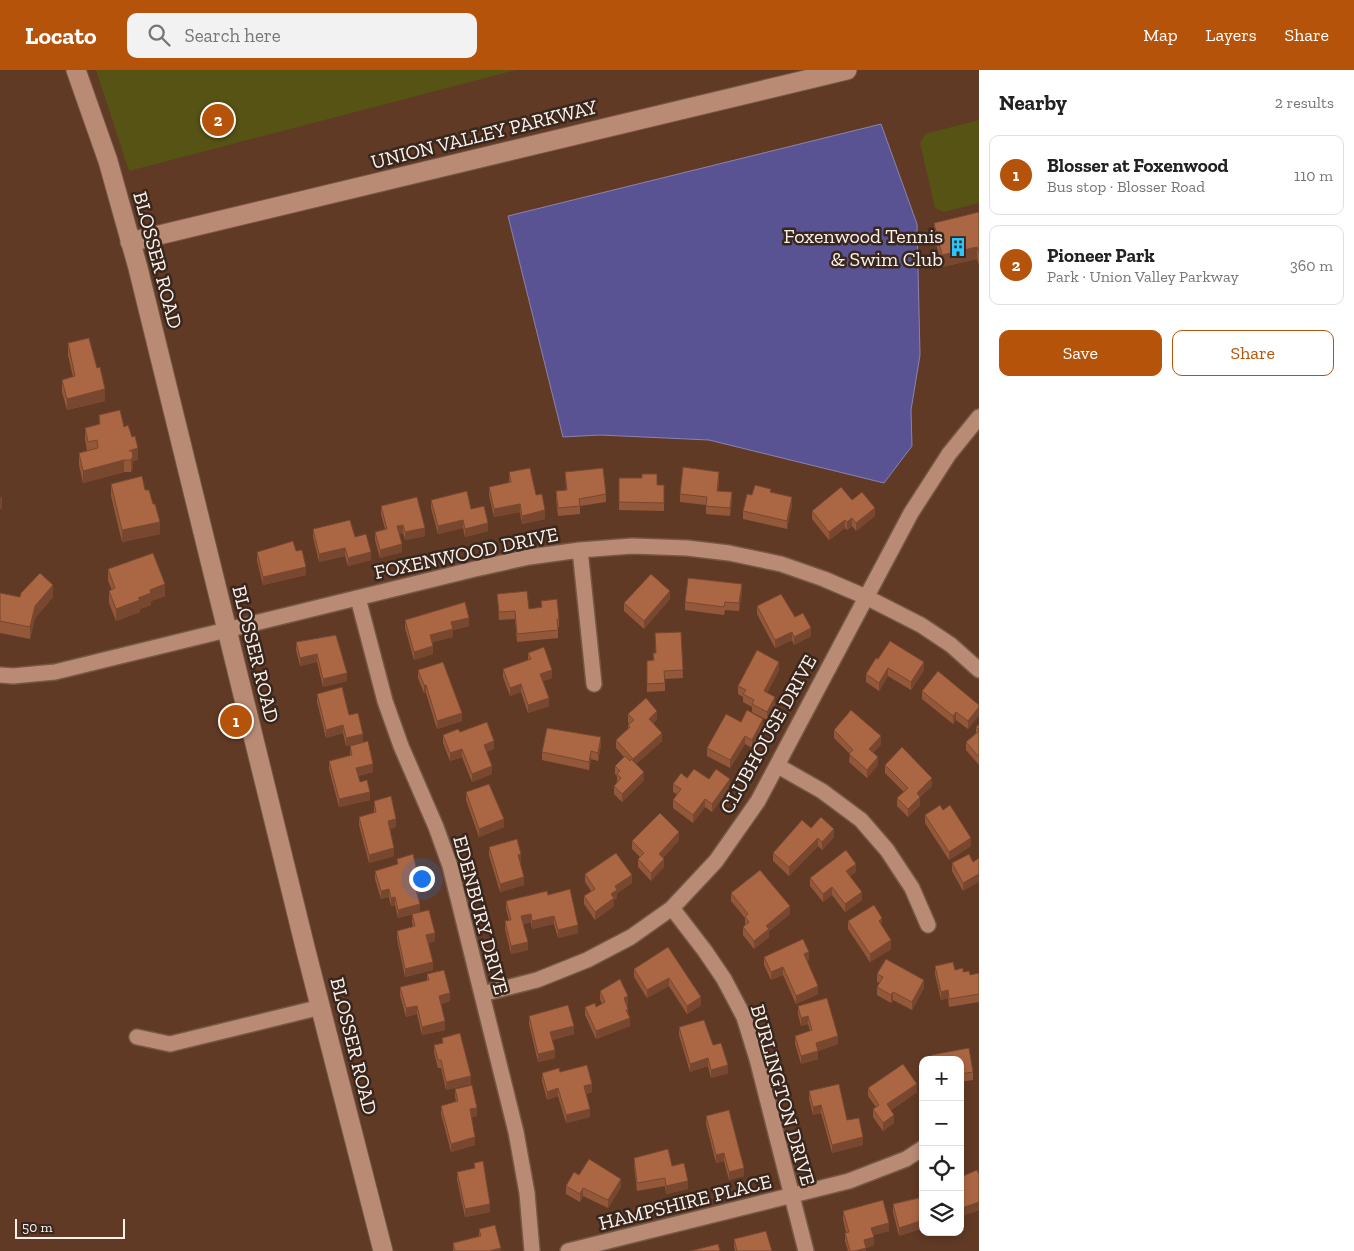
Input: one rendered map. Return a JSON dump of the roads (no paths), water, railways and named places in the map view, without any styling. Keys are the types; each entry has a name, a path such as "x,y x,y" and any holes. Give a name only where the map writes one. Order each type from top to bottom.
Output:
{"street":[{"name":"BLOSSER ROAD","path":"76,70 108,161 138,268 383,1251"},
{"name":"UNION VALLEY PARKWAY","path":"130,242 847,70"},
{"name":"CLUBHOUSE DRIVE","path":"482,994 537,980 587,960 631,937 672,908 716,861 758,801 778,766 911,513 949,454 979,417"},
{"name":"FOXENWOOD DRIVE","path":"0,675 14,676 55,672 529,557 580,550 632,546 687,548 730,553 781,564 824,579 866,597 921,625 951,645 979,670"},
{"path":"580,550 594,684"},
{"name":"EDENBURY DRIVE","path":"358,598 385,701 401,746 436,827 450,866 516,1132 528,1193 532,1251"},
{"path":"778,766 822,791 861,820 887,850 912,888 928,925"},
{"name":"BURLINGTON DRIVE","path":"672,908 724,979 744,1017 757,1059 806,1251"},
{"path":"137,1037 170,1044 321,1007"},
{"name":"HAMPSHIRE PLACE","path":"568,1251 849,1182 906,1159 919,1151"}],"place":[{"name":"Pioneer Park","path":"218,120"},
{"name":"Foxenwood Tennis & Swim Club","path":"958,247"},
{"name":"Blosser at Foxenwood","path":"236,721"}]}
